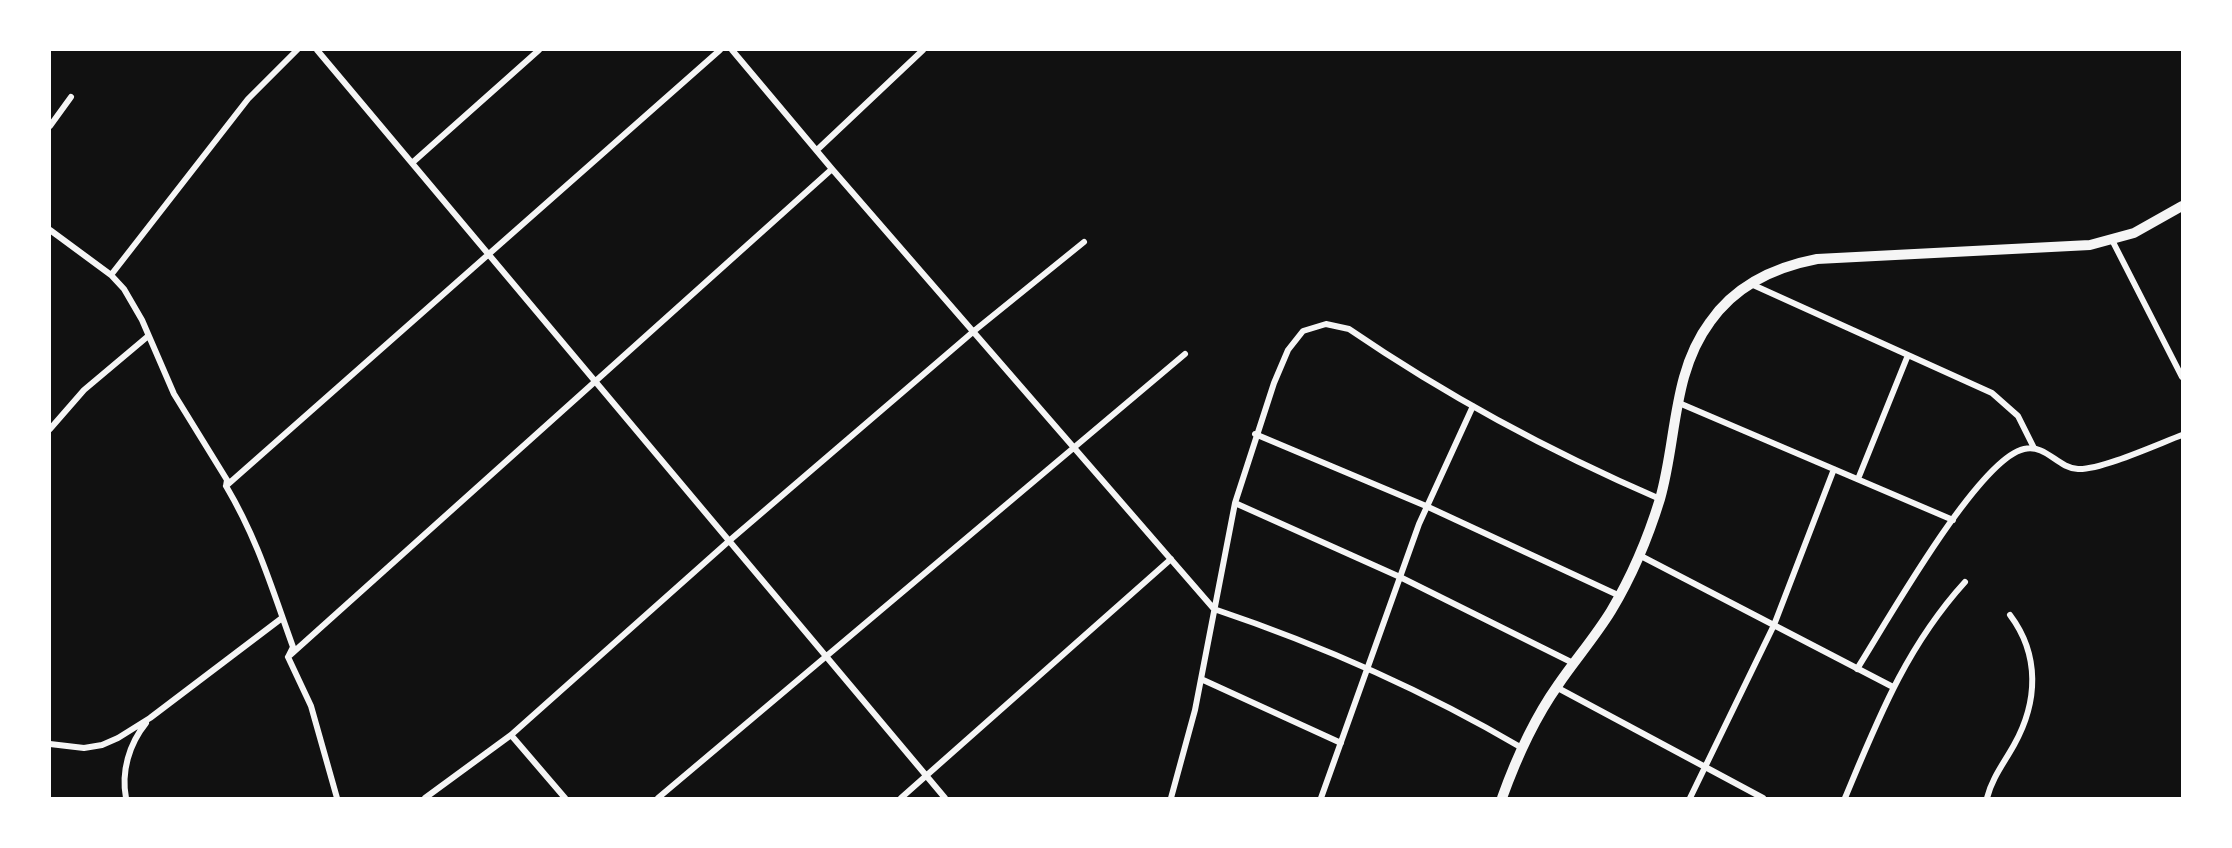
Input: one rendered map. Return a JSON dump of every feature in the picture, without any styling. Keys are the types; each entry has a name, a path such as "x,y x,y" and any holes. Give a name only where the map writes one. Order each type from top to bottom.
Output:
{"street":[{"path":"111,275 248,99 297,50"},
{"path":"317,50 594,383 945,798"},
{"path":"412,163 539,50"},
{"path":"226,486 720,50"},
{"path":"732,50 832,169 1214,609 1292,637 1368,669 1446,706 1522,748"},
{"path":"817,150 923,50"},
{"path":"50,126 71,97"},
{"path":"288,657 832,169"},
{"path":"1502,798 1522,748 1556,687 1594,637 1620,596 1639,555 1660,499 1686,369 1700,336 1722,307 1750,284 1782,268 1817,259 2066,247 2112,240 2154,224 2182,206"},
{"path":"50,230 111,275 134,304 174,394 227,480 226,486 255,540 293,647 288,657"},
{"path":"2112,240 2182,378"},
{"path":"425,798 511,735 729,541 974,331 1084,242"},
{"path":"1750,284 1908,355 2001,400 2018,416 2034,448"},
{"path":"1171,798 1201,679 1235,503 1255,435 1288,350 1303,331 1318,325 1335,324 1349,329 1473,406 1557,452 1660,499"},
{"path":"50,429 84,390 147,337"},
{"path":"658,798 827,658 1073,446 1185,354"},
{"path":"1858,479 1908,355"},
{"path":"1679,403 1953,520"},
{"path":"1321,798 1426,506 1473,406"},
{"path":"1255,435 1426,506 1620,596"},
{"path":"1857,669 1953,520 2009,456 2021,450 2034,448 2048,453 2066,466 2081,469 2182,435"},
{"path":"1690,798 1774,625 1834,469"},
{"path":"1235,503 1400,577 1573,663"},
{"path":"1639,555 1893,687"},
{"path":"901,798 1171,559"},
{"path":"1845,798 1893,687 1925,632 1965,582"},
{"path":"1987,798 2001,765 2021,730 2032,693 2033,669 2028,646 2010,615"},
{"path":"50,744 67,748 102,745 150,718 282,618"},
{"path":"288,657 311,706 337,798"},
{"path":"1201,679 1341,743"},
{"path":"1556,687 1763,798"},
{"path":"126,798 125,779 130,752 150,718"},
{"path":"511,735 565,798"}]}
